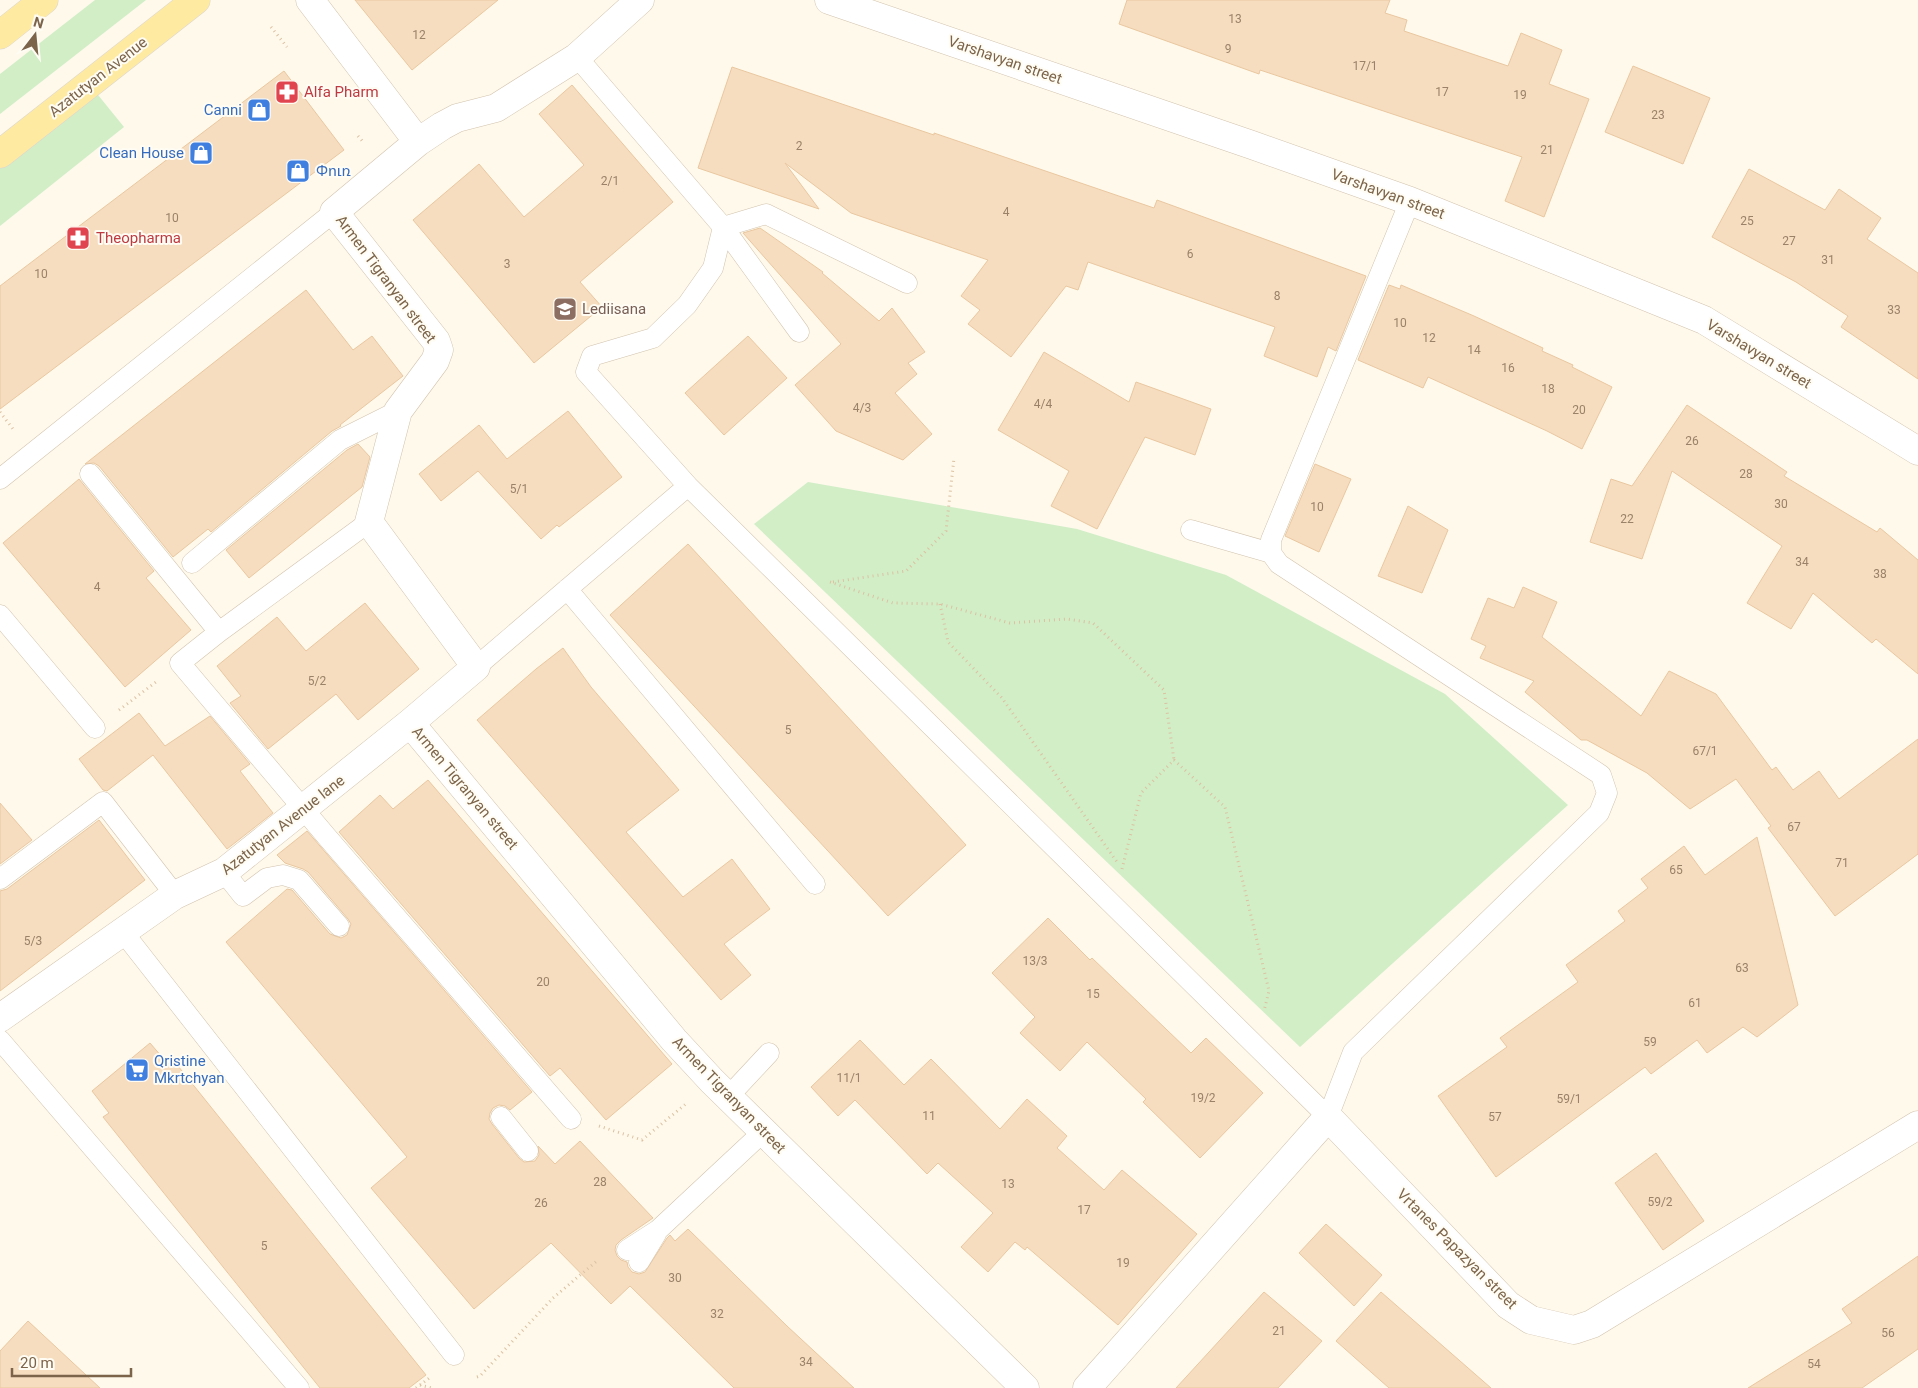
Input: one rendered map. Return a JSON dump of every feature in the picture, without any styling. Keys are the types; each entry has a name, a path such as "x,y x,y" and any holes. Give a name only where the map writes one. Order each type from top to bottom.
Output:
{"main road":[{"path":"0,35 44,0"},
{"name":"Azatutyan Avenue","path":"0,154 196,0"}],"street":[{"path":"310,0 418,142 458,118 496,108 577,57 640,0"},
{"name":"Varshavyan street","path":"829,0 1410,201 1704,320 1918,451"},
{"name":"Armen Tigranyan street","path":"368,522 398,411 435,361 439,350 436,341 334,212 418,142"},
{"path":"368,522 476,668"},
{"name":"Armen Tigranyan street","path":"476,668 410,723 674,1040 763,1132 1025,1388"},
{"name":"Azatutyan Avenue lane","path":"0,1018 176,895 224,872 410,723"},
{"path":"1087,1388 1328,1117"},
{"name":"Vrtanes Papazyan street","path":"1328,1117 1508,1305 1531,1320 1574,1330 1592,1324 1918,1125"}],"lane":[{"path":"577,57 723,227 799,332"},
{"path":"723,227 712,268 687,305 653,338 592,356 586,372 688,486 1328,1117 1353,1052 1599,812 1607,794 1601,776 1279,564 1271,553 1271,540 1410,201"},
{"path":"0,479 334,212"},
{"path":"723,227 766,214 907,283"},
{"path":"192,563 340,440 398,411"},
{"path":"476,668 688,486"},
{"path":"94,487 219,632"},
{"path":"368,522 180,663 571,1119"},
{"path":"1191,530 1271,553"},
{"path":"567,589 815,884"},
{"path":"0,615 95,728"},
{"path":"0,879 103,802 176,895"},
{"path":"224,872 243,896 267,878 284,876 298,880 301,892 325,917"},
{"path":"123,932 454,1355"},
{"path":"0,1040 299,1388"},
{"path":"720,1089 770,1053"},
{"path":"501,1117 528,1151"},
{"path":"633,1256 658,1230 763,1132"}],"path":[{"path":"271,27 287,47"},
{"path":"796,592 832,582 906,571 946,531 954,458"},
{"path":"832,582 893,603 940,604 1010,623 1067,619 1092,623 1164,690 1174,760 1225,807 1269,991 1256,1045"},
{"path":"940,604 948,642 1002,698 1122,869"},
{"path":"95,728 180,663"},
{"path":"1100,892 1122,869 1142,793 1174,760"},
{"path":"571,1119 583,1135 595,1124 642,1140 720,1089"},
{"path":"471,1379 480,1376 553,1298 602,1256"},
{"path":"416,1388 430,1377"},
{"path":"420,1385 432,1388"}],"green space":[{"path":"95,0 146,0 0,114 0,74"},
{"path":"94,90 124,127 0,226 0,165"},
{"path":"808,482 1077,529 1226,575 1445,694 1568,805 1300,1047 754,524"}],"building":[{"path":"355,0 498,0 412,70"},
{"path":"1127,0 1390,0 1385,13 1407,20 1404,31 1508,66 1521,33 1562,50 1549,84 1589,99 1544,217 1505,201 1522,157 1260,70 1259,74 1119,24"},
{"path":"1633,66 1710,98 1683,164 1605,132"},
{"path":"732,67 1154,208 1157,200 1366,276 1336,351 1328,347 1317,377 1264,356 1275,327 1088,262 1078,290 1066,286 1011,357 968,324 980,310 961,296 988,260 851,213 785,163 819,209 698,168"},
{"path":"284,71 344,150 0,409 0,286"},
{"path":"572,85 673,202 580,282 602,307 534,363 413,220 479,164 524,217 584,165 539,114"},
{"path":"1749,169 1825,210 1839,189 1881,218 1867,239 1918,273 1918,379 1841,327 1848,316 1796,282 1712,237"},
{"path":"760,228 823,272 879,321 892,308 925,352 908,363 917,374 895,393 932,434 903,460 836,431 795,385 841,344 743,233"},
{"path":"1389,285 1400,289 1401,285 1474,316 1543,348 1542,351 1573,365 1572,367 1612,387 1582,449 1428,377 1423,388 1358,360"},
{"path":"306,290 353,350 372,336 403,376 341,426 332,431 211,532 208,529 173,557 99,466 94,463 85,464"},
{"path":"748,336 787,378 724,435 685,393"},
{"path":"1044,352 1129,402 1136,382 1211,409 1195,455 1145,437 1097,529 1051,506 1069,471 998,430"},
{"path":"1687,405 1787,472 1784,476 1877,532 1880,528 1918,560 1918,674 1876,639 1872,643 1813,593 1791,629 1747,603 1782,546 1672,471 1642,559 1590,542 1611,479 1632,486"},
{"path":"568,411 622,477 541,539 478,471 441,501 419,474 479,425 507,459"},
{"path":"358,444 370,457 362,487 249,578 226,550 347,450"},
{"path":"1315,464 1351,479 1319,552 1285,536"},
{"path":"79,479 154,571 146,578 191,630 125,687 3,543"},
{"path":"1408,506 1448,530 1422,593 1378,576"},
{"path":"688,544 966,845 888,916 610,615"},
{"path":"1523,587 1557,602 1542,637 1641,716 1669,671 1716,694 1772,770 1776,767 1793,790 1819,771 1839,799 1918,739 1918,854 1835,916 1768,828 1771,826 1736,779 1690,809 1647,773 1587,740 1581,740 1525,692 1534,681 1480,658 1486,646 1471,639 1488,598 1514,608"},
{"path":"365,603 419,669 358,720 336,694 268,749 230,703 241,696 217,666 277,617 306,651"},
{"path":"563,648 591,687 679,790 626,832 683,897 732,859 770,909 724,944 751,975 721,1000 477,720"},
{"path":"139,713 165,746 210,716 250,764 240,771 273,813 227,849 153,755 107,791 103,790 79,759"},
{"path":"428,780 672,1064 606,1120 560,1068 550,1076 339,832 380,795 393,809"},
{"path":"0,803 32,840 0,864"},
{"path":"99,820 145,880 0,991 0,891 7,889"},
{"path":"307,831 532,1092 510,1110 505,1106 499,1105 493,1108 490,1113 489,1119 492,1124 519,1158 524,1162 535,1161 539,1155 538,1146 555,1164 580,1141 653,1218 616,1245 617,1256 627,1262 632,1272 639,1274 645,1272 670,1235 675,1241 688,1229 787,1326 854,1388 734,1388 630,1286 611,1304 551,1243 474,1309 371,1188 407,1157 226,942 287,889 292,890 330,934 341,938 347,935 351,924 348,919 308,872 285,863 277,855"},
{"path":"1757,837 1798,1005 1757,1037 1743,1027 1707,1053 1697,1040 1651,1074 1645,1067 1496,1177 1438,1096 1507,1047 1500,1038 1578,982 1566,965 1625,921 1618,911 1648,888 1641,879 1684,846 1705,875"},
{"path":"1048,918 1090,960 1092,958 1191,1053 1206,1038 1263,1093 1200,1158 1143,1102 1146,1099 1087,1042 1060,1071 1020,1033 1035,1017 992,973"},
{"path":"860,1040 904,1085 931,1059 1000,1129 1027,1099 1067,1136 1057,1148 1104,1190 1122,1170 1197,1234 1118,1325 1027,1247 1025,1250 1015,1242 988,1272 961,1247 993,1213 938,1163 927,1174 855,1100 838,1116 811,1087"},
{"path":"150,1043 168,1064 174,1061 426,1375 409,1388 320,1388 103,1117 109,1113 92,1091"},
{"path":"1656,1153 1704,1221 1663,1250 1615,1183"},
{"path":"1326,1224 1382,1275 1354,1306 1299,1253"},
{"path":"1918,1256 1918,1349 1862,1388 1748,1388 1852,1323 1842,1309"},
{"path":"1264,1292 1322,1341 1278,1388 1176,1388"},
{"path":"1381,1292 1491,1388 1389,1388 1336,1341"},
{"path":"28,1321 100,1388 0,1388 0,1351"}],"place":[{"name":"Alfa Pharm","path":"287,92"},
{"name":"Canni","path":"259,110"},
{"name":"Clean House","path":"201,153"},
{"name":"Փուռ","path":"298,171"},
{"name":"Theopharma","path":"78,238"},
{"name":"Lediisana","path":"565,309"},
{"name":"Qristine Mkrtchyan","path":"137,1070"}]}
